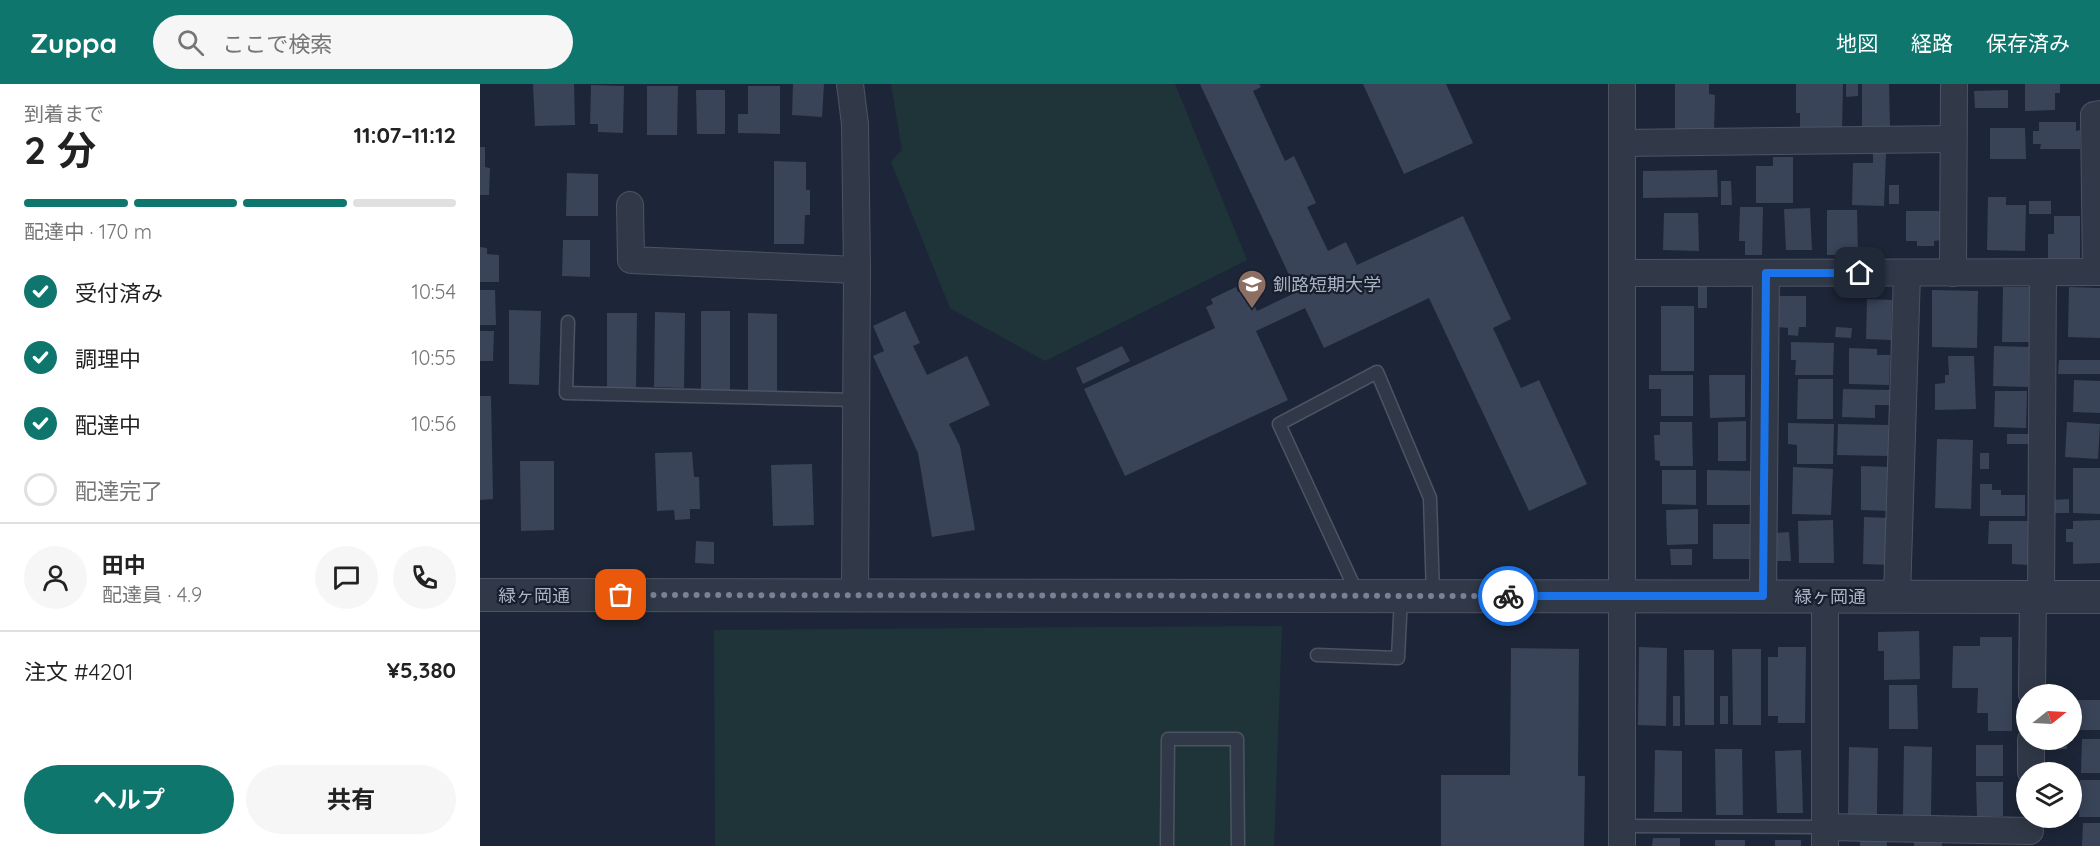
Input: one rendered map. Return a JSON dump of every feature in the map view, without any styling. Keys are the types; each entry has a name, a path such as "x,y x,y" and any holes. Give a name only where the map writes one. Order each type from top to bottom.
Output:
{"street":[{"path":"850,84 855,124 857,270 855,595"},
{"path":"1622,84 1622,836"},
{"path":"1953,273 1954,84"},
{"path":"1622,273 2098,272 2094,115 2100,114"},
{"path":"1622,143 1952,139"},
{"path":"630,205 631,260 857,270"},
{"path":"2033,684 2037,597 2043,272"},
{"path":"1763,596 1766,273"},
{"path":"1897,596 1906,273"},
{"name":"緑ヶ岡通","path":"480,595 2100,597"},
{"path":"1825,596 1825,837 2030,832"}],"lane":[{"path":"568,322 566,393 856,400"},
{"path":"1358,596 1279,424 1377,372 1430,498 1433,596"},
{"path":"1317,656 1398,658 1401,596"},
{"path":"1167,846 1168,739 1237,739 1238,846"},
{"path":"1622,836 1825,837"}],"green space":[{"path":"891,84 1175,84 1247,260 1045,361 950,308 891,162 902,150"},
{"path":"1282,626 1274,846 715,846 714,630"}],"building":[{"path":"533,84 574,84 575,125 535,126"},
{"path":"793,84 824,84 822,117 792,115"},
{"path":"1200,84 1259,84 1261,87 1253,91 1285,161 1294,156 1316,203 1307,207 1328,251 1346,242 1357,265 1463,216 1511,319 1493,328 1521,388 1539,380 1587,484 1529,511 1429,298 1324,348 1305,308 1256,331 1288,400 1125,476 1084,389 1215,328 1206,307 1213,304 1211,299 1236,287 1238,292 1246,288 1257,311 1297,292"},
{"path":"1363,84 1446,84 1473,143 1404,174"},
{"path":"1675,84 1709,84 1709,94 1715,95 1714,130 1675,130"},
{"path":"1796,84 1843,84 1842,134 1815,134 1815,128 1800,127 1800,113 1796,113"},
{"path":"1846,84 1858,84 1858,96 1846,97"},
{"path":"1862,84 1889,84 1890,126 1862,126"},
{"path":"2025,84 2060,84 2060,93 2055,93 2055,110 2025,111"},
{"path":"591,85 624,86 623,133 598,132 598,124 590,124"},
{"path":"647,86 678,86 677,135 647,135"},
{"path":"748,86 780,86 780,134 738,133 738,114 748,114"},
{"path":"696,90 725,90 725,134 697,134"},
{"path":"2008,90 2008,108 1975,108 1974,91"},
{"path":"2039,122 2076,122 2076,131 2080,130 2080,149 2040,149 2041,144 2033,144 2033,131 2039,131"},
{"path":"1990,128 2025,128 2026,159 1990,159"},
{"path":"480,147 485,147 485,167 490,168 489,195 480,195"},
{"path":"1873,153 1886,153 1884,206 1852,205 1853,163 1873,163"},
{"path":"1773,157 1793,157 1793,203 1756,203 1756,166 1773,166"},
{"path":"774,161 806,162 806,190 810,190 810,215 805,215 804,244 774,244"},
{"path":"1717,170 1718,197 1643,198 1643,171"},
{"path":"567,173 598,174 598,216 566,216"},
{"path":"1721,181 1731,181 1732,205 1721,205"},
{"path":"1889,185 1899,185 1899,204 1889,204"},
{"path":"1988,197 2006,197 2006,205 2026,205 2025,251 1987,250"},
{"path":"2029,201 2051,201 2051,214 2029,214"},
{"path":"1740,207 1763,207 1762,255 1745,255 1745,241 1739,241"},
{"path":"1810,208 1812,250 1786,250 1784,209"},
{"path":"1827,210 1857,210 1858,255 1827,255"},
{"path":"1906,211 1942,211 1942,240 1934,241 1934,246 1917,246 1917,241 1906,241"},
{"path":"1664,213 1698,213 1699,251 1663,250"},
{"path":"2054,216 2080,216 2080,258 2048,259 2048,234 2054,234"},
{"path":"563,240 590,240 590,277 562,276"},
{"path":"480,247 487,248 487,254 499,255 499,282 480,282"},
{"path":"1698,285 1707,285 1707,308 1698,308"},
{"path":"2003,287 2031,287 2031,342 2002,342"},
{"path":"2069,287 2100,288 2100,338 2068,337"},
{"path":"480,290 495,290 496,325 480,325"},
{"path":"1932,290 1978,291 1977,348 1932,347"},
{"path":"1778,296 1806,296 1806,327 1799,327 1798,336 1788,335 1788,328 1777,327"},
{"path":"1867,299 1892,300 1891,340 1866,339"},
{"path":"1661,306 1694,306 1694,371 1661,371"},
{"path":"509,310 541,311 539,385 509,384"},
{"path":"701,311 730,311 730,390 701,390"},
{"path":"905,311 920,343 913,346 927,375 967,356 990,405 949,424 960,446 975,530 932,537 918,453 873,356 884,351 873,326"},
{"path":"655,312 685,313 684,388 654,387"},
{"path":"607,313 637,313 636,387 607,387"},
{"path":"748,313 777,314 777,392 748,391"},
{"path":"1836,327 1852,328 1851,338 1835,337"},
{"path":"480,331 494,331 493,361 480,361"},
{"path":"1791,342 1834,343 1833,375 1795,375 1796,360 1791,360"},
{"path":"1122,346 1130,361 1083,384 1076,368"},
{"path":"1994,346 2029,347 2028,387 1993,386"},
{"path":"1849,348 1877,349 1877,355 1890,355 1889,385 1849,384"},
{"path":"1948,356 1974,356 1976,409 1935,410 1935,384 1945,383 1945,375 1949,375"},
{"path":"2059,360 2100,360 2100,374 2058,374"},
{"path":"1649,375 1693,375 1693,416 1661,416 1661,389 1649,389"},
{"path":"1709,375 1745,375 1745,417 1710,418"},
{"path":"1798,379 1833,379 1833,419 1797,419"},
{"path":"2074,380 2100,381 2100,413 2073,412"},
{"path":"1843,389 1891,390 1890,405 1875,405 1875,418 1842,417"},
{"path":"1995,391 2027,391 2026,428 1994,427"},
{"path":"480,396 491,396 493,499 480,500"},
{"path":"1746,421 1746,461 1718,461 1718,422"},
{"path":"1660,422 1692,422 1693,466 1660,466 1660,461 1655,460 1654,435 1660,435"},
{"path":"2067,422 2100,424 2098,459 2065,457"},
{"path":"1788,423 1834,424 1833,464 1797,464 1797,445 1788,444"},
{"path":"1838,424 1888,425 1888,456 1837,455"},
{"path":"2007,434 2029,434 2029,444 2007,444"},
{"path":"1937,439 1973,440 1971,509 1935,508"},
{"path":"692,452 694,477 699,477 700,509 690,509 690,519 675,520 674,510 657,511 655,453"},
{"path":"1980,453 1989,453 1989,469 1980,469"},
{"path":"520,461 554,461 554,530 521,531"},
{"path":"812,464 814,525 773,526 771,465"},
{"path":"1861,466 1890,467 1890,511 1861,510"},
{"path":"1793,467 1833,469 1831,515 1792,514"},
{"path":"2073,468 2100,468 2100,514 2073,513"},
{"path":"1662,470 1696,470 1696,505 1662,504"},
{"path":"1707,470 1754,471 1754,505 1707,505"},
{"path":"1980,484 1992,484 1992,490 2001,490 2001,495 2025,495 2025,516 1980,516"},
{"path":"2069,499 2069,513 2052,513 2052,500"},
{"path":"1698,509 1698,544 1667,545 1666,510"},
{"path":"1864,517 1892,518 1891,565 1863,564"},
{"path":"1833,520 1834,563 1799,563 1798,521"},
{"path":"2100,520 2100,563 2073,564 2073,542 2066,542 2066,529 2073,529 2073,521"},
{"path":"1989,521 2029,521 2029,565 2012,564 2012,544 1988,544"},
{"path":"1713,524 1750,524 1750,559 1713,559"},
{"path":"1789,532 1791,561 1777,561 1776,533"},
{"path":"696,541 714,542 714,564 695,563"},
{"path":"1670,549 1692,549 1692,565 1671,565"},
{"path":"1919,631 1920,679 1884,680 1884,651 1878,651 1878,632"},
{"path":"1980,637 2012,637 2012,731 1988,731 1988,713 1977,713 1978,688 1952,688 1953,646 1980,646"},
{"path":"1639,647 1667,648 1666,726 1638,725"},
{"path":"1778,647 1806,647 1805,723 1778,723 1778,716 1768,716 1768,657 1778,657"},
{"path":"1511,648 1579,649 1578,776 1585,776 1584,846 1441,846 1441,775 1510,775"},
{"path":"1732,649 1761,649 1761,725 1733,725"},
{"path":"1684,650 1714,650 1714,725 1685,725"},
{"path":"1889,685 1917,685 1918,729 1889,729"},
{"path":"1673,696 1680,696 1680,726 1673,726"},
{"path":"1720,696 1728,696 1728,724 1720,724"},
{"path":"2082,700 2100,700 2100,730 2082,730"},
{"path":"2082,739 2100,739 2100,773 2082,773"},
{"path":"1976,745 2003,745 2003,776 1976,776"},
{"path":"1904,746 1932,747 1931,815 1903,815"},
{"path":"1849,747 1878,748 1877,814 1848,814"},
{"path":"1715,749 1742,749 1743,815 1716,815"},
{"path":"1655,750 1682,751 1682,812 1654,812"},
{"path":"1801,750 1803,813 1777,813 1775,751"},
{"path":"2082,780 2100,780 2100,817 2082,817"},
{"path":"1976,782 2003,782 2003,816 1977,816"},
{"path":"2083,823 2100,823 2100,846 2082,846"},
{"path":"1653,838 1680,838 1680,846 1652,846"},
{"path":"1860,839 1887,840 1887,846 1860,846"},
{"path":"1715,840 1745,840 1745,846 1715,846"},
{"path":"1775,840 1801,840 1801,846 1775,846"},
{"path":"1914,841 1942,842 1942,846 1914,846"}],"way so far":[{"path":"621,595 1508,596"}],"place":[{"name":"釧路短期大学","path":"1252,310"}],"route":[{"path":"1508,596 1763,596 1766,273 1860,273"}]}
